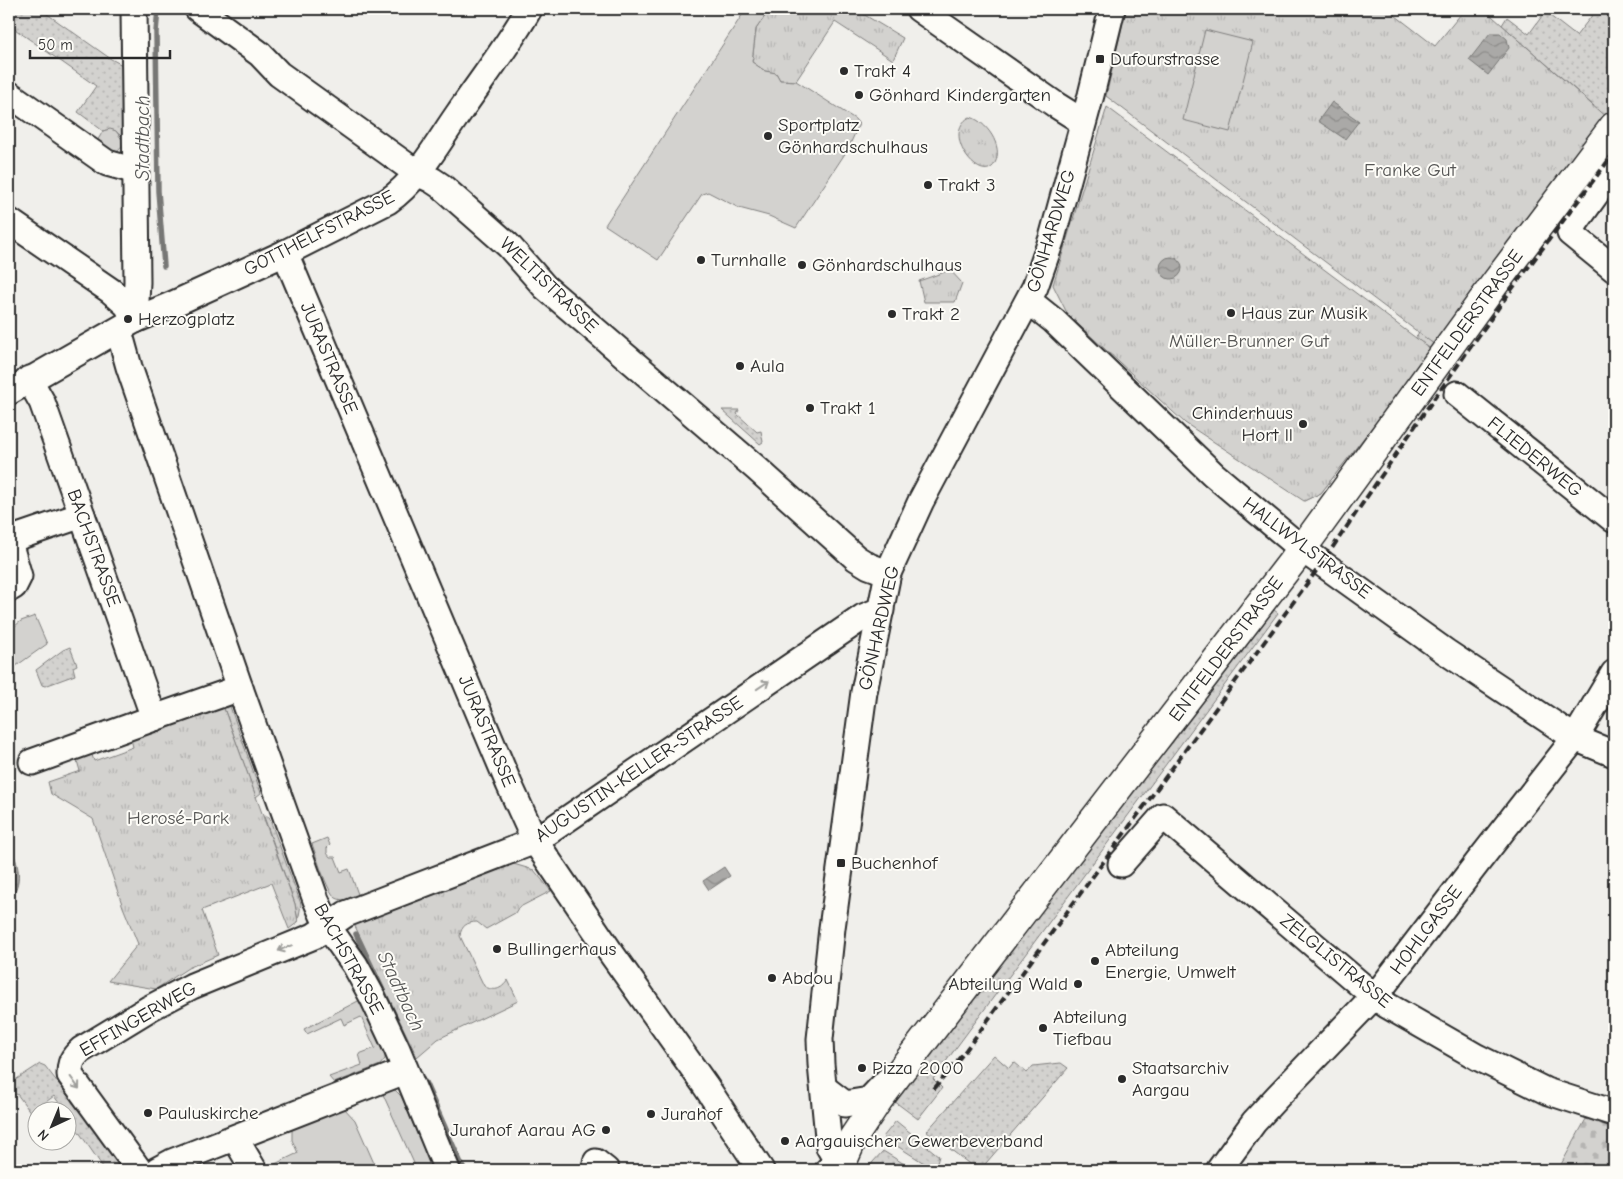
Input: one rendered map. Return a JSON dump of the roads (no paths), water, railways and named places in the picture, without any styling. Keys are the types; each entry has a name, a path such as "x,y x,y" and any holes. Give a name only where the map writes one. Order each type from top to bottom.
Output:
{"main road":[{"name":"ENTFELDERSTRASSE","path":"836,1169 858,1129 899,1073 1302,549 1496,282 1614,126"}],"street":[{"path":"19,386 127,325 137,282 134,9"},
{"name":"WELTISTRASSE","path":"198,9 260,54 279,74 417,173 432,180 451,195 508,246 546,286 856,558 869,566 888,573"},
{"path":"919,9 1083,122"},
{"name":"GÖNHARDWEG","path":"836,1169 829,1147 820,1039 832,928 864,692 888,573 921,501 1036,287 1052,238 1112,9"},
{"name":"GOTTHELFSTRASSE","path":"127,325 284,253 388,201 400,193 417,173 511,39 526,10"},
{"path":"9,94 107,163 136,171"},
{"path":"1614,169 1570,233 1614,269"},
{"path":"9,221 111,291 127,305 127,325"},
{"name":"JURASTRASSE","path":"284,253 509,784 535,841 611,953 705,1085 760,1170"},
{"name":"HALLWYLSTRASSE","path":"1029,301 1054,320 1213,474 1302,549 1452,656 1575,738 1614,754"},
{"name":"BACHSTRASSE","path":"127,325 130,367 240,688 316,900 328,927 346,952 373,998 397,1049 446,1170"},
{"name":"BACHSTRASSE","path":"19,386 42,402 154,718"},
{"name":"FLIEDERWEG","path":"1457,394 1614,520"},
{"path":"9,589 14,586 19,576 9,541 82,515"},
{"name":"AUGUSTIN-KELLER-STRASSE","path":"328,927 346,914 535,841 862,617 881,610"},
{"name":"HOHLGASSE","path":"1219,1170 1254,1122 1375,997 1575,738 1614,673"},
{"path":"32,762 240,688"},
{"name":"ZELGLISTRASSE","path":"1121,864 1162,816 1232,873 1375,997 1477,1057 1546,1091 1614,1113"},
{"name":"EFFINGERWEG","path":"139,1170 70,1075 70,1064 73,1057 81,1050 141,1013 192,986 314,936 328,927"},
{"path":"157,1170 172,1162 405,1071"},
{"path":"824,1088 845,1104 869,1100 889,1079 899,1073"},
{"path":"235,1138 254,1170"}],"water":[{"path":"1490,33 1500,33 1507,39 1509,48 1488,75 1469,60"},
{"path":"1332,102 1359,121 1345,139 1318,121"},
{"path":"1171,257 1179,260 1182,268 1179,276 1171,279 1163,276 1160,268 1163,260"},
{"path":"9,846 17,866 18,880 17,887 9,899"},
{"path":"724,867 730,876 709,890 703,881"}],"waterway":[{"name":"Stadtbach","path":"158,9 156,32 158,191 164,266"},
{"name":"Stadtbach","path":"356,934 383,991"},
{"name":"Stadtbach","path":"425,1082 464,1170"}],"railway":[{"path":"934,1089 966,1050 1322,563 1506,297 1614,153"}],"place":[{"name":"Dufourstrasse","path":"1100,59"},
{"name":"Trakt 4","path":"844,71"},
{"name":"Gönhard Kindergarten","path":"859,95"},
{"name":"Sportplatz Gönhardschulhaus","path":"768,136"},
{"name":"Trakt 3","path":"928,185"},
{"name":"Turnhalle","path":"701,260"},
{"name":"Gönhardschulhaus","path":"802,265"},
{"name":"Haus zur Musik","path":"1231,313"},
{"name":"Trakt 2","path":"892,314"},
{"name":"Herzogplatz","path":"128,319"},
{"name":"Aula","path":"740,366"},
{"name":"Trakt 1","path":"810,408"},
{"name":"Chinderhuus Hort ll","path":"1303,424"},
{"name":"Buchenhof","path":"841,863"},
{"name":"Bullingerhaus","path":"497,949"},
{"name":"Abteilung Energie, Umwelt","path":"1095,961"},
{"name":"Abdou","path":"772,978"},
{"name":"Abteilung Wald","path":"1078,984"},
{"name":"Abteilung Tiefbau","path":"1043,1028"},
{"name":"Pizza 2000","path":"862,1068"},
{"name":"Staatsarchiv Aargau","path":"1122,1079"},
{"name":"Pauluskirche","path":"148,1113"},
{"name":"Jurahof","path":"651,1114"},
{"name":"Jurahof Aarau AG","path":"606,1130"},
{"name":"Aargauischer Gewerbeverband","path":"785,1141"}],"park label":[{"name":"Franke Gut","path":"1410,170"},
{"name":"Müller-Brunner Gut","path":"1249,341"},
{"name":"Herosé-Park","path":"178,818"}]}
